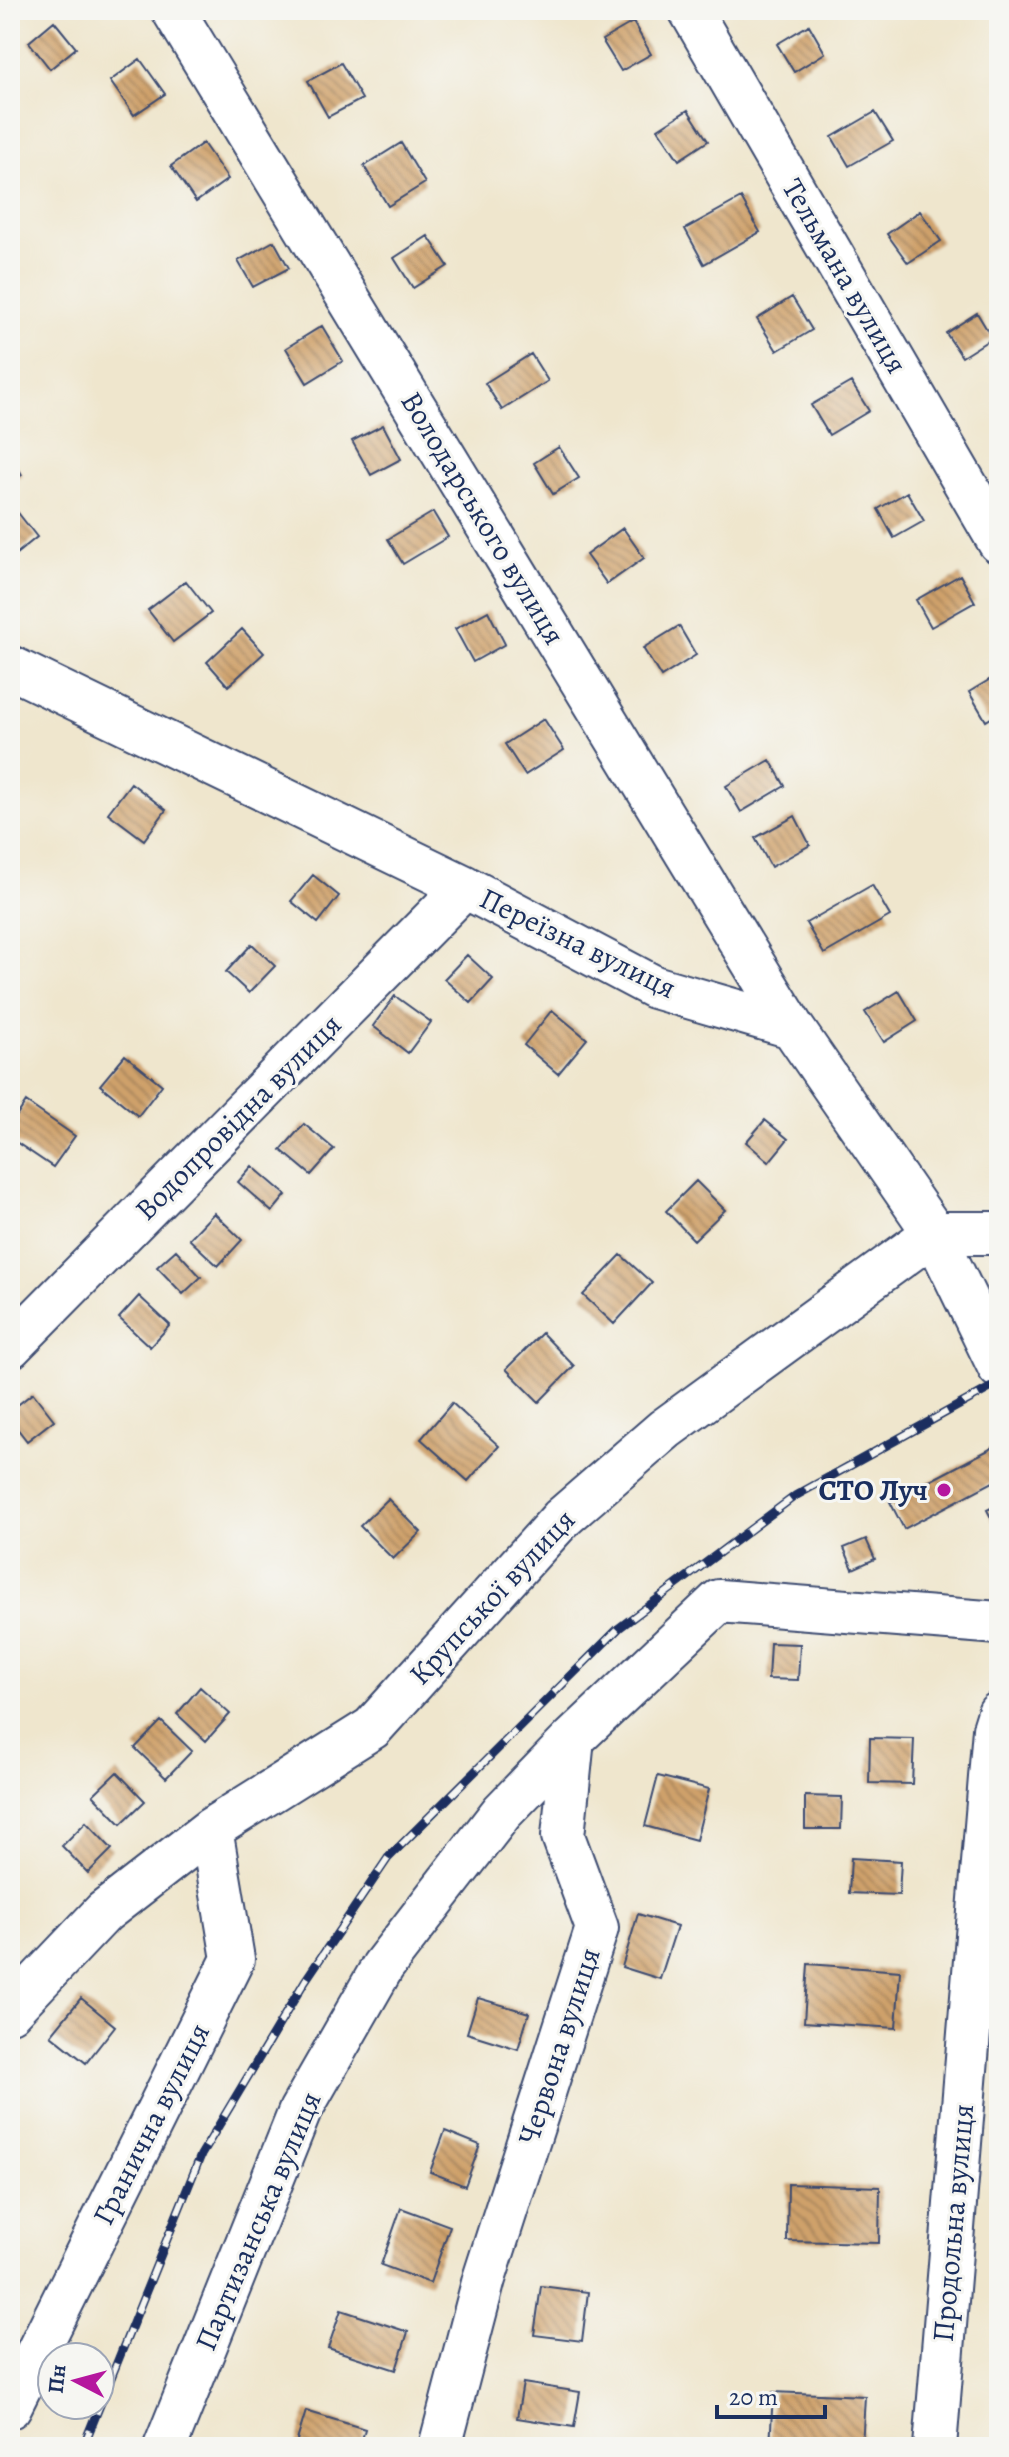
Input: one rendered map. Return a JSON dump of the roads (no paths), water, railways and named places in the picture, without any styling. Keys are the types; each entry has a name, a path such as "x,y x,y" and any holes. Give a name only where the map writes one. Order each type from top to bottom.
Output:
{"street":[{"name":"Володарського вулиця","path":"173,10 792,1027"},
{"name":"Тельмана вулиця","path":"690,10 999,542"},
{"name":"Переїзна вулиця","path":"10,667 465,887 654,987 792,1027"},
{"name":"Водопровідна вулиця","path":"10,1347 465,887"},
{"path":"792,1027 934,1233 999,1367"},
{"path":"934,1233 999,1233"},
{"name":"Крупської вулиця","path":"10,2011 104,1912 211,1829 372,1728 561,1519 665,1429 934,1233"},
{"path":"573,1739 719,1601 999,1623"},
{"name":"Продольна вулиця","path":"935,2447 994,1729 999,1713"},
{"name":"Партизанська вулиця","path":"165,2447 300,2111 368,1992 383,1966 502,1812 573,1739"},
{"name":"Червона вулиця","path":"440,2447 484,2279 597,1928 563,1836 573,1739"},
{"name":"Гранична вулиця","path":"10,2407 233,1959 211,1829"}],"railway":[{"path":"83,2447 201,2155 305,1981 388,1858 619,1628 795,1496 999,1383"}],"place":[{"name":"СТО Луч","path":"944,1490"}]}
